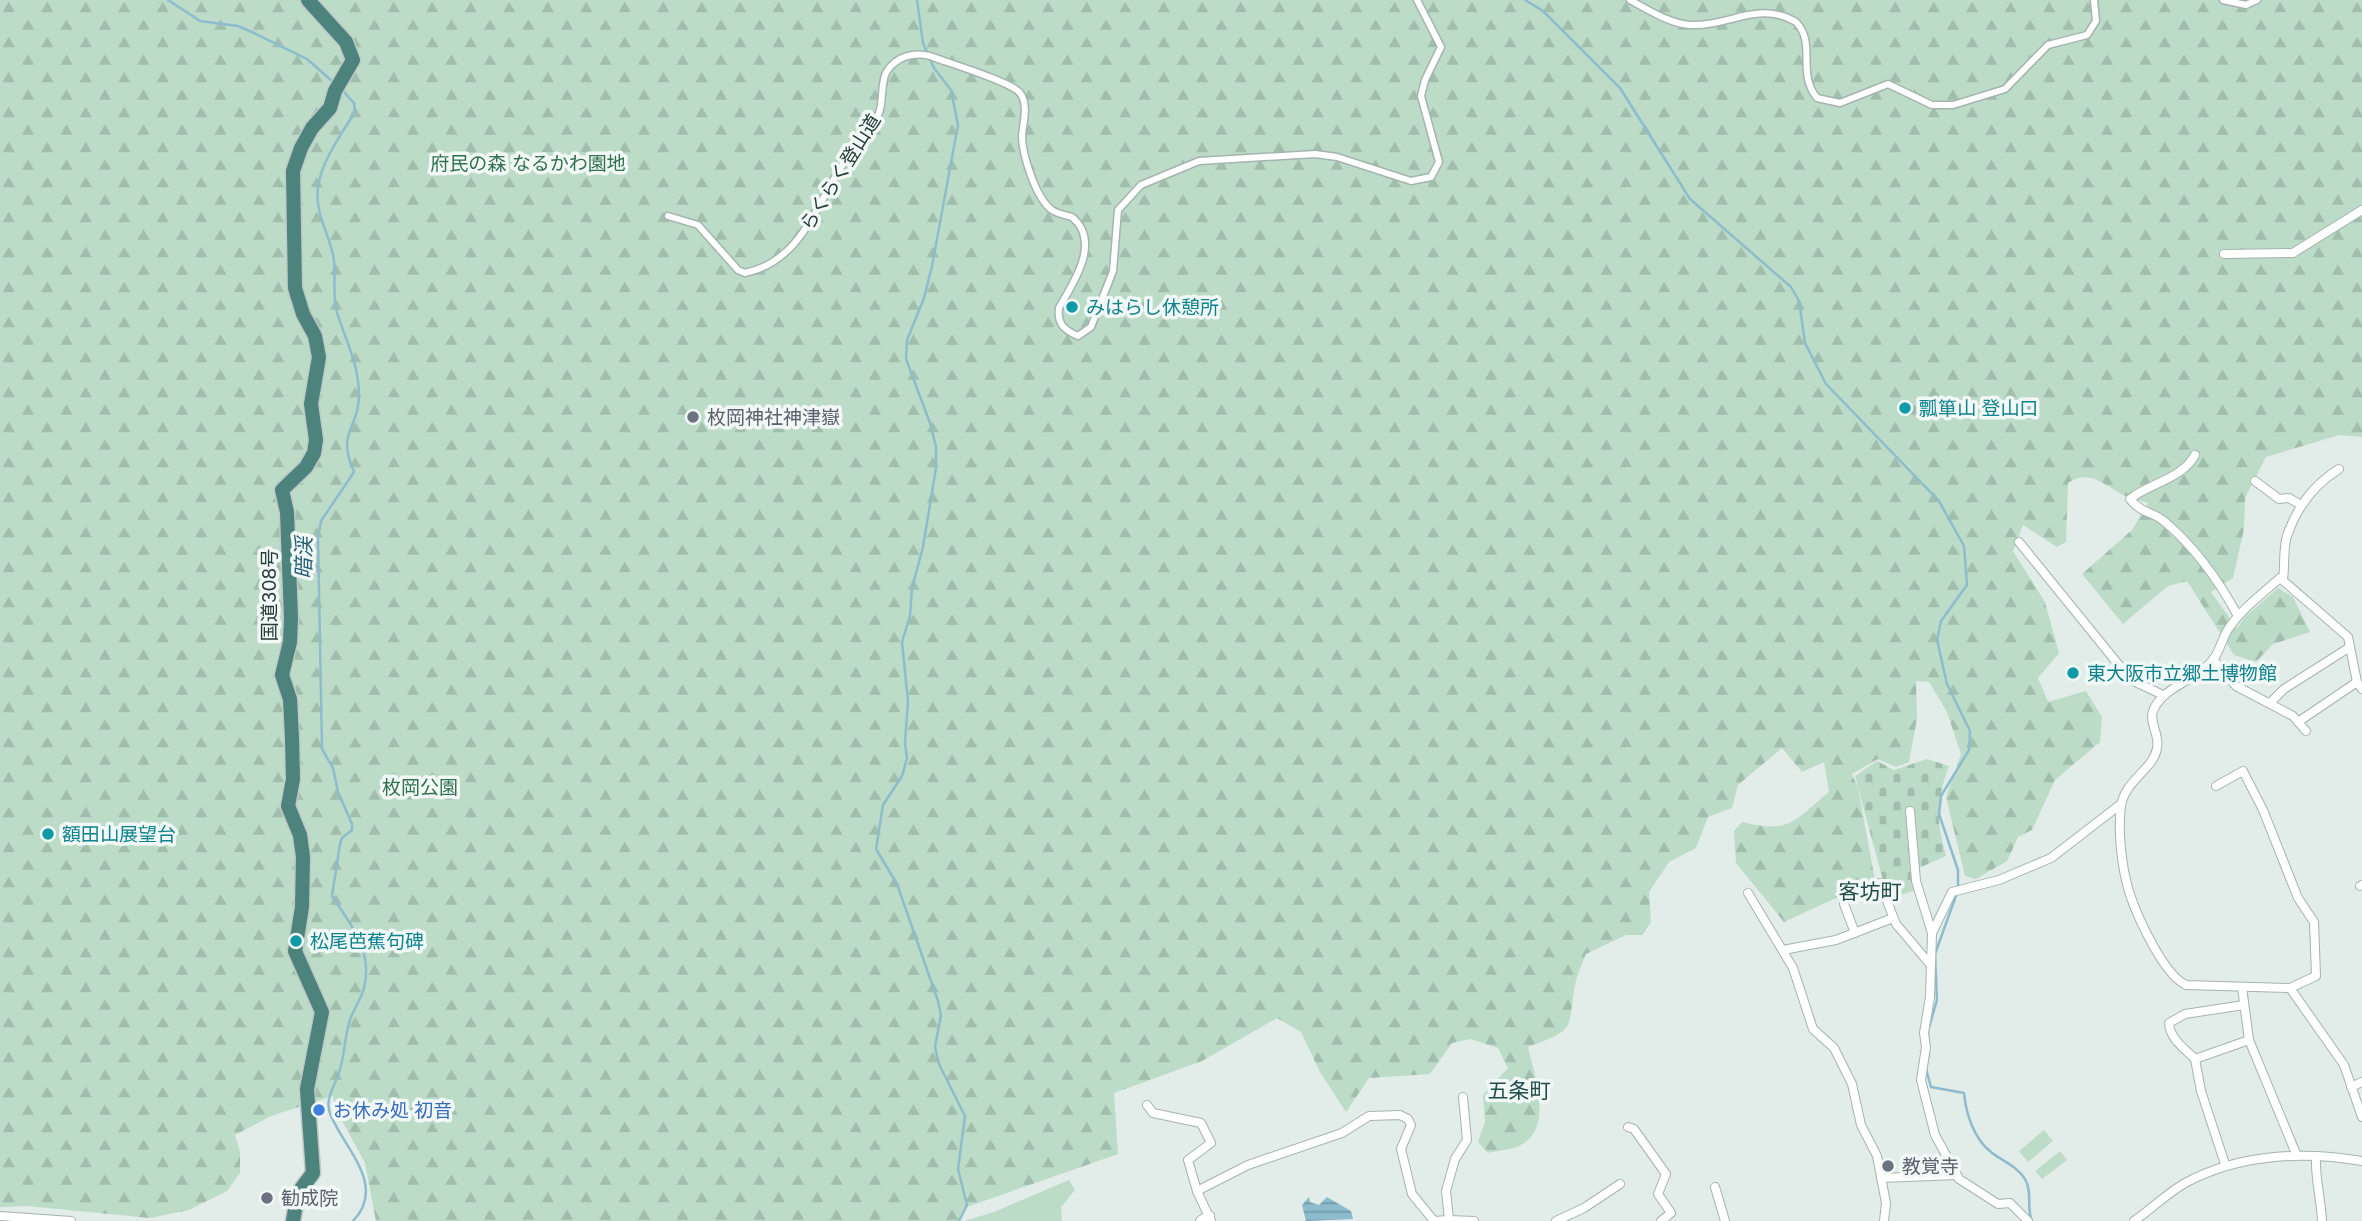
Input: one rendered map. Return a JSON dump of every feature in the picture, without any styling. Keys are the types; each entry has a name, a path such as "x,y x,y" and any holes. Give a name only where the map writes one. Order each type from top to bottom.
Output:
{"highway":[{"name":"国道308号","path":"293,1221 298,1193 313,1173 307,1088 322,1012 295,951 302,907 303,858 299,835 288,806 293,779 292,738 290,699 282,675 290,642 291,618 287,513 282,490 306,467 314,453 316,440 312,404 319,357 315,336 303,314 295,288 291,182 301,148 312,128 330,108 336,88 353,60 351,51 308,0"}],"street":[{"name":"らくらく登山道","path":"668,216 698,225 738,270 746,273 773,265 792,247 845,161 876,119 887,71 906,56 918,53 930,56 1003,83 1021,94 1025,106 1022,138 1027,164 1048,206 1054,212 1072,217 1081,232 1085,261 1059,308 1058,316 1067,331 1078,336 1091,327 1113,271 1118,210 1142,185 1153,180 1199,161 1315,155 1337,158 1400,179 1423,181 1430,177 1439,162 1438,151 1421,96 1425,80 1441,47 1417,0"},
{"path":"1630,0 1686,25 1705,22 1753,5"},
{"path":"1762,4 1791,16 1805,37 1805,78 1817,98 1840,103 1888,84 1941,106 2005,89 2048,45 2087,35 2096,21 2094,0"},
{"path":"2223,0 2246,5 2257,0"},
{"path":"2224,254 2293,253 2362,210"},
{"path":"2195,455 2174,476 2141,490 2130,499 2140,511 2163,520 2201,558 2216,576 2238,616"},
{"path":"2298,722 2360,685 2348,637 2315,611 2283,579 2286,538 2301,505 2325,478 2339,469"},
{"path":"2255,481 2279,499 2289,498 2301,505"},
{"path":"2019,542 2131,680 2163,695"},
{"path":"2216,786 2243,771 2259,801 2298,898 2314,922 2316,976 2290,988 2186,985 2178,981 2166,967 2126,883 2122,804 2131,782 2152,760 2157,748 2153,710 2163,695 2186,682 2213,659 2238,616 2280,578 2283,579"},
{"path":"2271,702 2284,689 2350,647"},
{"path":"2213,659 2236,686 2254,697 2271,702 2306,731"},
{"path":"2028,1221 2010,1203 1998,1204 1976,1193 1957,1175 1935,1135 1921,1080 1930,997 1933,933 1952,892 1999,880 2051,858 2122,804"},
{"path":"1910,811 1916,881 1933,933"},
{"path":"1881,883 1894,918 1930,962"},
{"path":"1748,893 1793,968 1813,1029 1835,1048 1852,1084 1861,1125 1877,1156 1886,1203 1884,1221"},
{"path":"1844,904 1855,933"},
{"path":"1783,950 1836,940 1894,918"},
{"path":"2242,987 2249,1040 2297,1156"},
{"path":"2290,988 2344,1065 2362,1117"},
{"path":"2225,1164 2201,1091 2195,1059 2172,1037 2169,1023 2185,1014 2244,1004"},
{"path":"2195,1059 2249,1040"},
{"path":"2351,1087 2362,1082"},
{"path":"1449,1220 1446,1191 1455,1159 1467,1140 1463,1097"},
{"path":"1147,1105 1153,1113 1201,1123 1211,1143 1188,1160 1207,1219"},
{"path":"1197,1191 1248,1165 1342,1133 1369,1116 1400,1115 1408,1119 1411,1125 1401,1149 1412,1194 1434,1221 1474,1221"},
{"path":"1628,1127 1634,1129 1666,1174 1658,1194 1671,1213 1661,1221"},
{"path":"2134,1221 2184,1184 2225,1164 2297,1156 2362,1161"},
{"path":"2316,1157 2315,1176 2322,1203 2322,1221"},
{"path":"1881,1178 1957,1175"},
{"path":"1556,1221 1584,1208 1620,1184"},
{"path":"1715,1187 1725,1221"},
{"path":"0,1216 71,1221"}],"green space":[{"path":"0,0 2362,0 2362,437 2339,435 2266,457 2245,498 2244,529 2233,578 2211,592 2237,628 2246,616 2278,588 2293,597 2310,632 2273,644 2256,662 2234,655 2187,581 2168,586 2123,624 2082,574 2132,530 2148,503 2089,478 2082,477 2068,483 2066,542 2057,547 2023,525 2013,551 2045,602 2059,653 2038,678 2048,702 2086,691 2102,717 2100,742 2055,780 2032,830 2018,837 2007,861 1976,879 1965,876 1946,797 1961,754 1947,712 1929,682 1916,681 1917,719 1909,762 1896,767 1878,759 1852,774 1858,788 1875,880 1784,922 1736,863 1734,831 1742,822 1771,826 1790,822 1829,792 1824,762 1802,772 1782,748 1738,785 1732,808 1708,817 1696,848 1669,862 1649,892 1651,922 1642,935 1626,935 1586,954 1576,981 1567,1026 1555,1036 1528,1047 1537,1085 1539,1113 1537,1126 1531,1137 1517,1147 1488,1153 1478,1142 1485,1122 1483,1095 1508,1068 1498,1048 1471,1039 1452,1043 1430,1074 1369,1078 1346,1112 1320,1072 1301,1032 1277,1018 1202,1061 1114,1093 1118,1154 964,1208 958,1221 376,1221 365,1163 335,1108 333,1096 271,1116 235,1135 240,1152 240,1173 227,1191 189,1210 150,1218 27,1206 0,1207"},
{"path":"1927,759 1949,766 1939,811 1946,856 1912,871 1913,891 1888,899 1855,776 1877,761 1894,770"},
{"path":"2044,1130 2053,1141 2028,1162 2019,1151"},
{"path":"2060,1151 2067,1160 2042,1179 2035,1171"},
{"path":"1069,1180 1075,1190 1061,1207 1062,1221 964,1221 994,1212"}],"water":[{"path":"1309,1197 1310,1202 1319,1205 1327,1197 1351,1211 1353,1219 1306,1221 1302,1205"}],"waterway":[{"name":"暗渓","path":"168,0 200,21 238,26 307,59 333,82"},
{"path":"917,0 923,43 934,68 951,90 958,125 932,266 924,298 907,340 906,359 930,423 936,447 936,468 923,547 912,588 910,616 902,642 908,701 905,743 907,758 902,776 883,805 876,849 897,884 938,1001 941,1015 935,1047 939,1064 965,1116 958,1169 967,1205 959,1221"},
{"path":"1525,0 1543,11 1620,88 1690,199 1791,287 1799,301 1805,343 1826,384 1939,501 1964,546 1967,585 1941,621 1937,640 1947,684 1970,731 1969,750 1941,796 1939,814 1958,870 1958,887"},
{"name":"暗渓","path":"341,89 354,103 355,112 326,160 318,186 318,200 334,260 337,313 354,363 359,395 347,447 354,472 321,521 318,538 322,749 333,768 338,792 352,824 352,830 342,838 340,844 332,896 360,942 366,966 366,980 349,1023 342,1062 328,1106 337,1129 353,1154 365,1181 366,1194 362,1208 353,1221"},
{"path":"1929,1056 1928,1031 1937,1000 1935,954 1957,893"},
{"path":"1926,1069 1931,1087 1964,1093 1969,1117 1980,1140 2025,1179 2029,1190 2032,1221"}],"place":[{"name":"みはらし休憩所","path":"1072,307"},
{"name":"瓢箪山 登山口","path":"1905,408"},
{"name":"枚岡神社神津嶽","path":"693,417"},
{"name":"東大阪市立郷土博物館","path":"2073,673"},
{"name":"額田山展望台","path":"48,834"},
{"name":"松尾芭蕉句碑","path":"296,941"},
{"name":"お休み処 初音","path":"319,1110"},
{"name":"教覚寺","path":"1888,1166"},
{"name":"勧成院","path":"267,1198"}],"district":[{"name":"客坊町","path":"1870,892"},
{"name":"五条町","path":"1519,1091"}],"park label":[{"name":"府民の森 なるかわ園地","path":"528,163"},
{"name":"枚岡公園","path":"420,787"}]}
